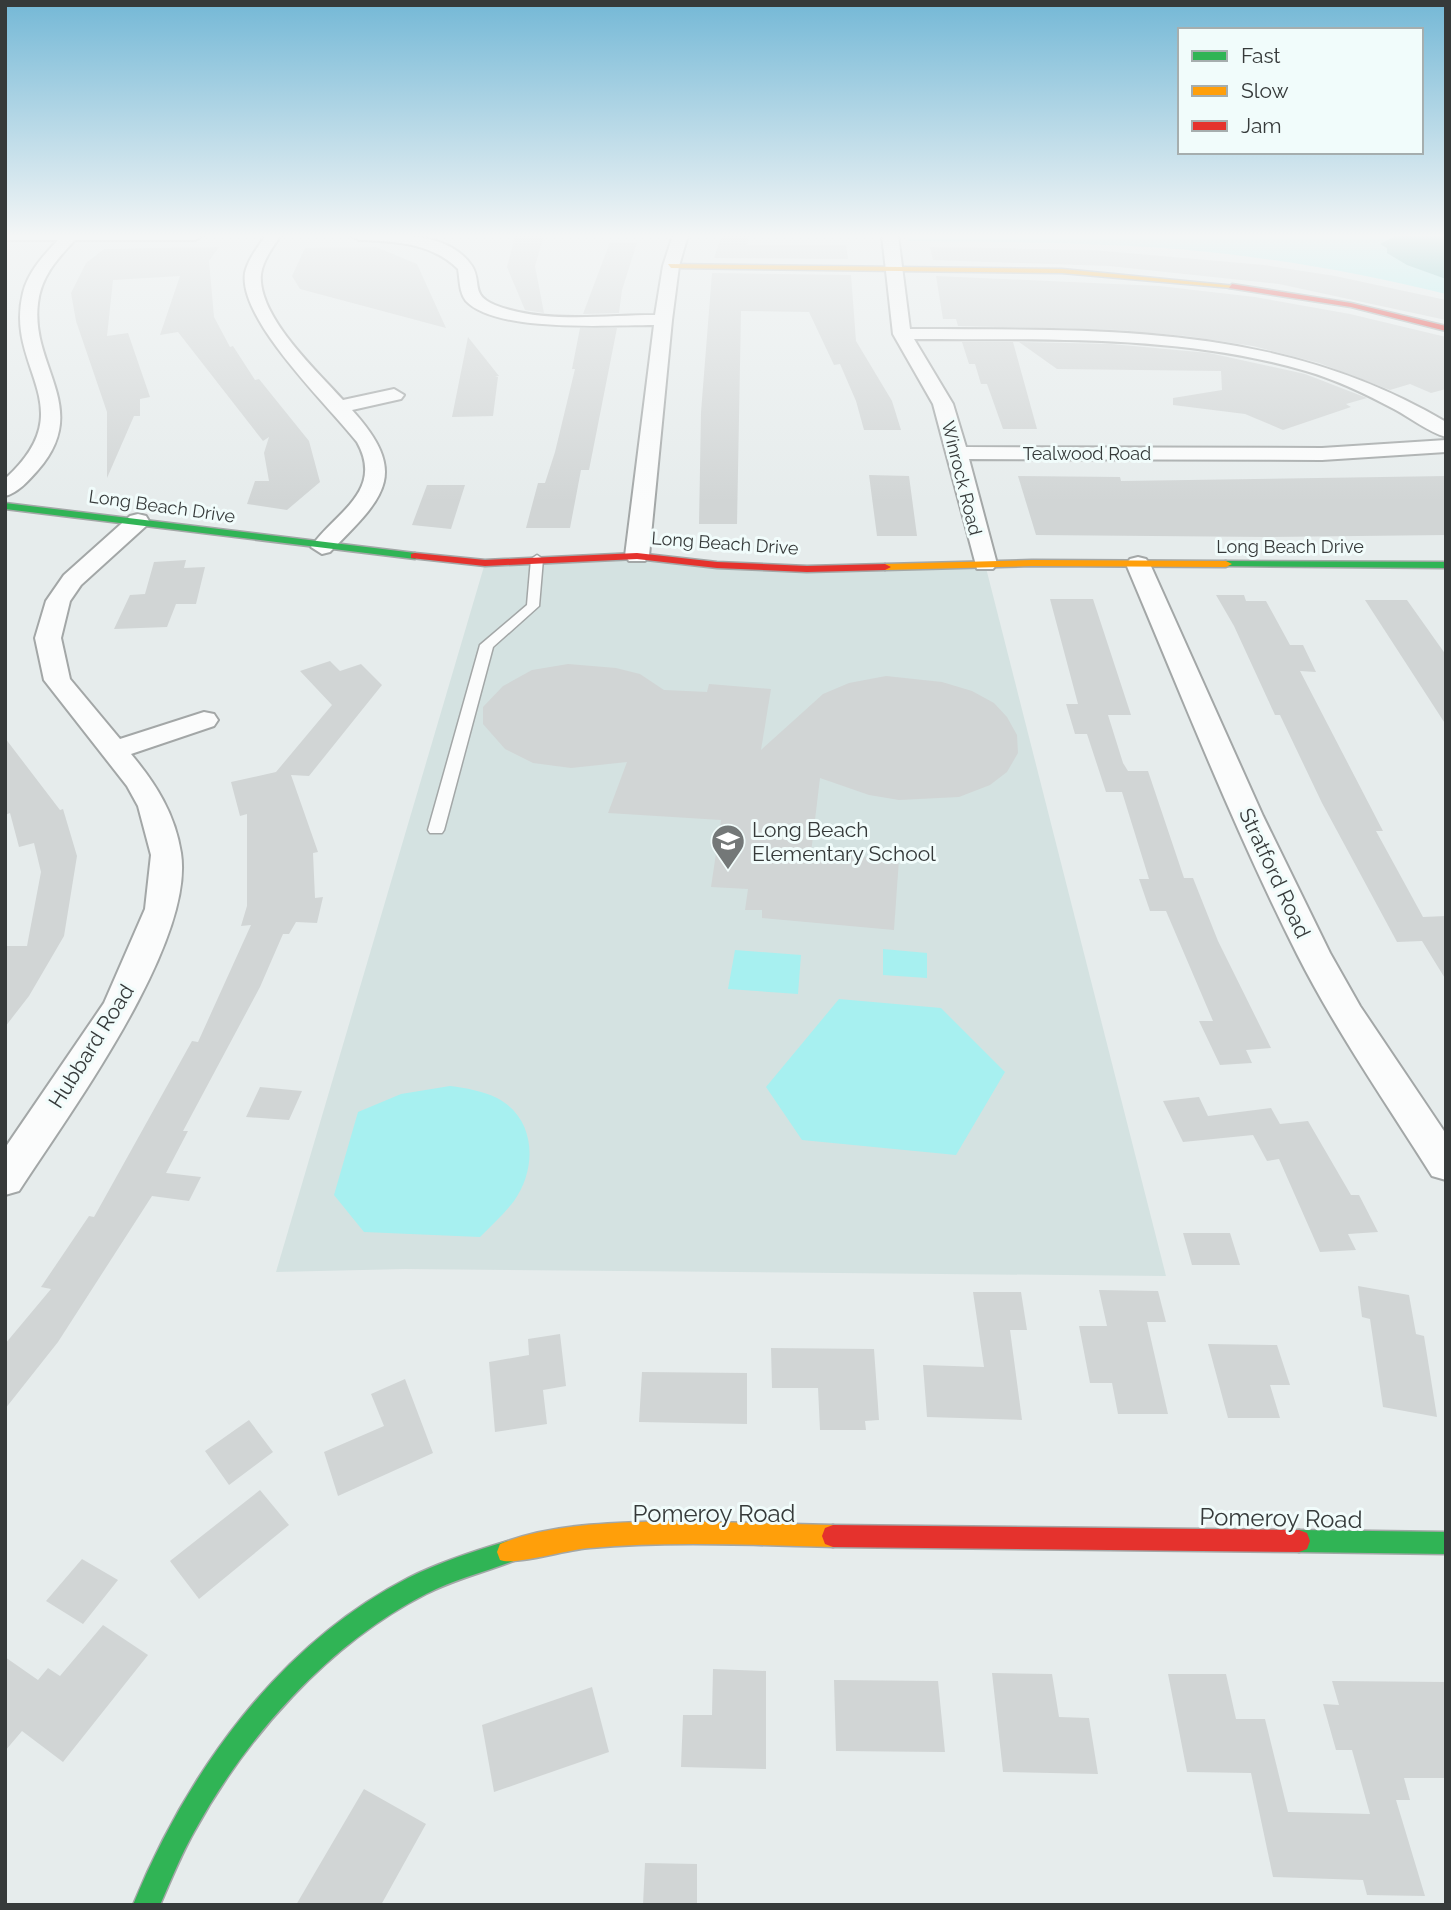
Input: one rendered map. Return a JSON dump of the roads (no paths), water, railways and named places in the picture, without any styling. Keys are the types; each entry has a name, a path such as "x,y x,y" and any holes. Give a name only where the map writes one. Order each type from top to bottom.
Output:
{"street":[{"path":"5,490 33,463 49,435 52,410 29,324"},
{"path":"271,324 336,407 368,440 376,465 373,484 366,498 322,547"},
{"path":"637,555 663,324"},
{"name":"Winrock Road","path":"901,324 902,334 943,404 959,453 985,564"},
{"path":"1427,324 1446,329"},
{"path":"902,334 1122,337 1217,347 1312,368 1385,397 1446,431"},
{"path":"336,407 394,395"},
{"name":"Tealwood Road","path":"959,453 1210,445 1322,454 1446,446"},
{"name":"Long Beach Drive","path":"5,506 138,521 322,547 485,563 637,555 717,565 807,569 985,564 1444,568"},
{"name":"Hubbard Road","path":"5,1180 120,1006 161,909 166,855 153,806 57,680 48,638 58,601 72,580 138,521"},
{"name":"Stratford Road","path":"1138,564 1248,816 1313,953 1347,1014 1446,1165"},
{"path":"113,751 204,720"},
{"name":"Pomeroy Road","path":"146,1905 191,1812 223,1761 281,1691 344,1636 404,1592 465,1565 545,1540 642,1534 1446,1543"}],"lane":[{"path":"436,830 487,645 533,606 537,559"}],"place":[{"name":"Long Beach Elementary School","path":"728,871"}]}
